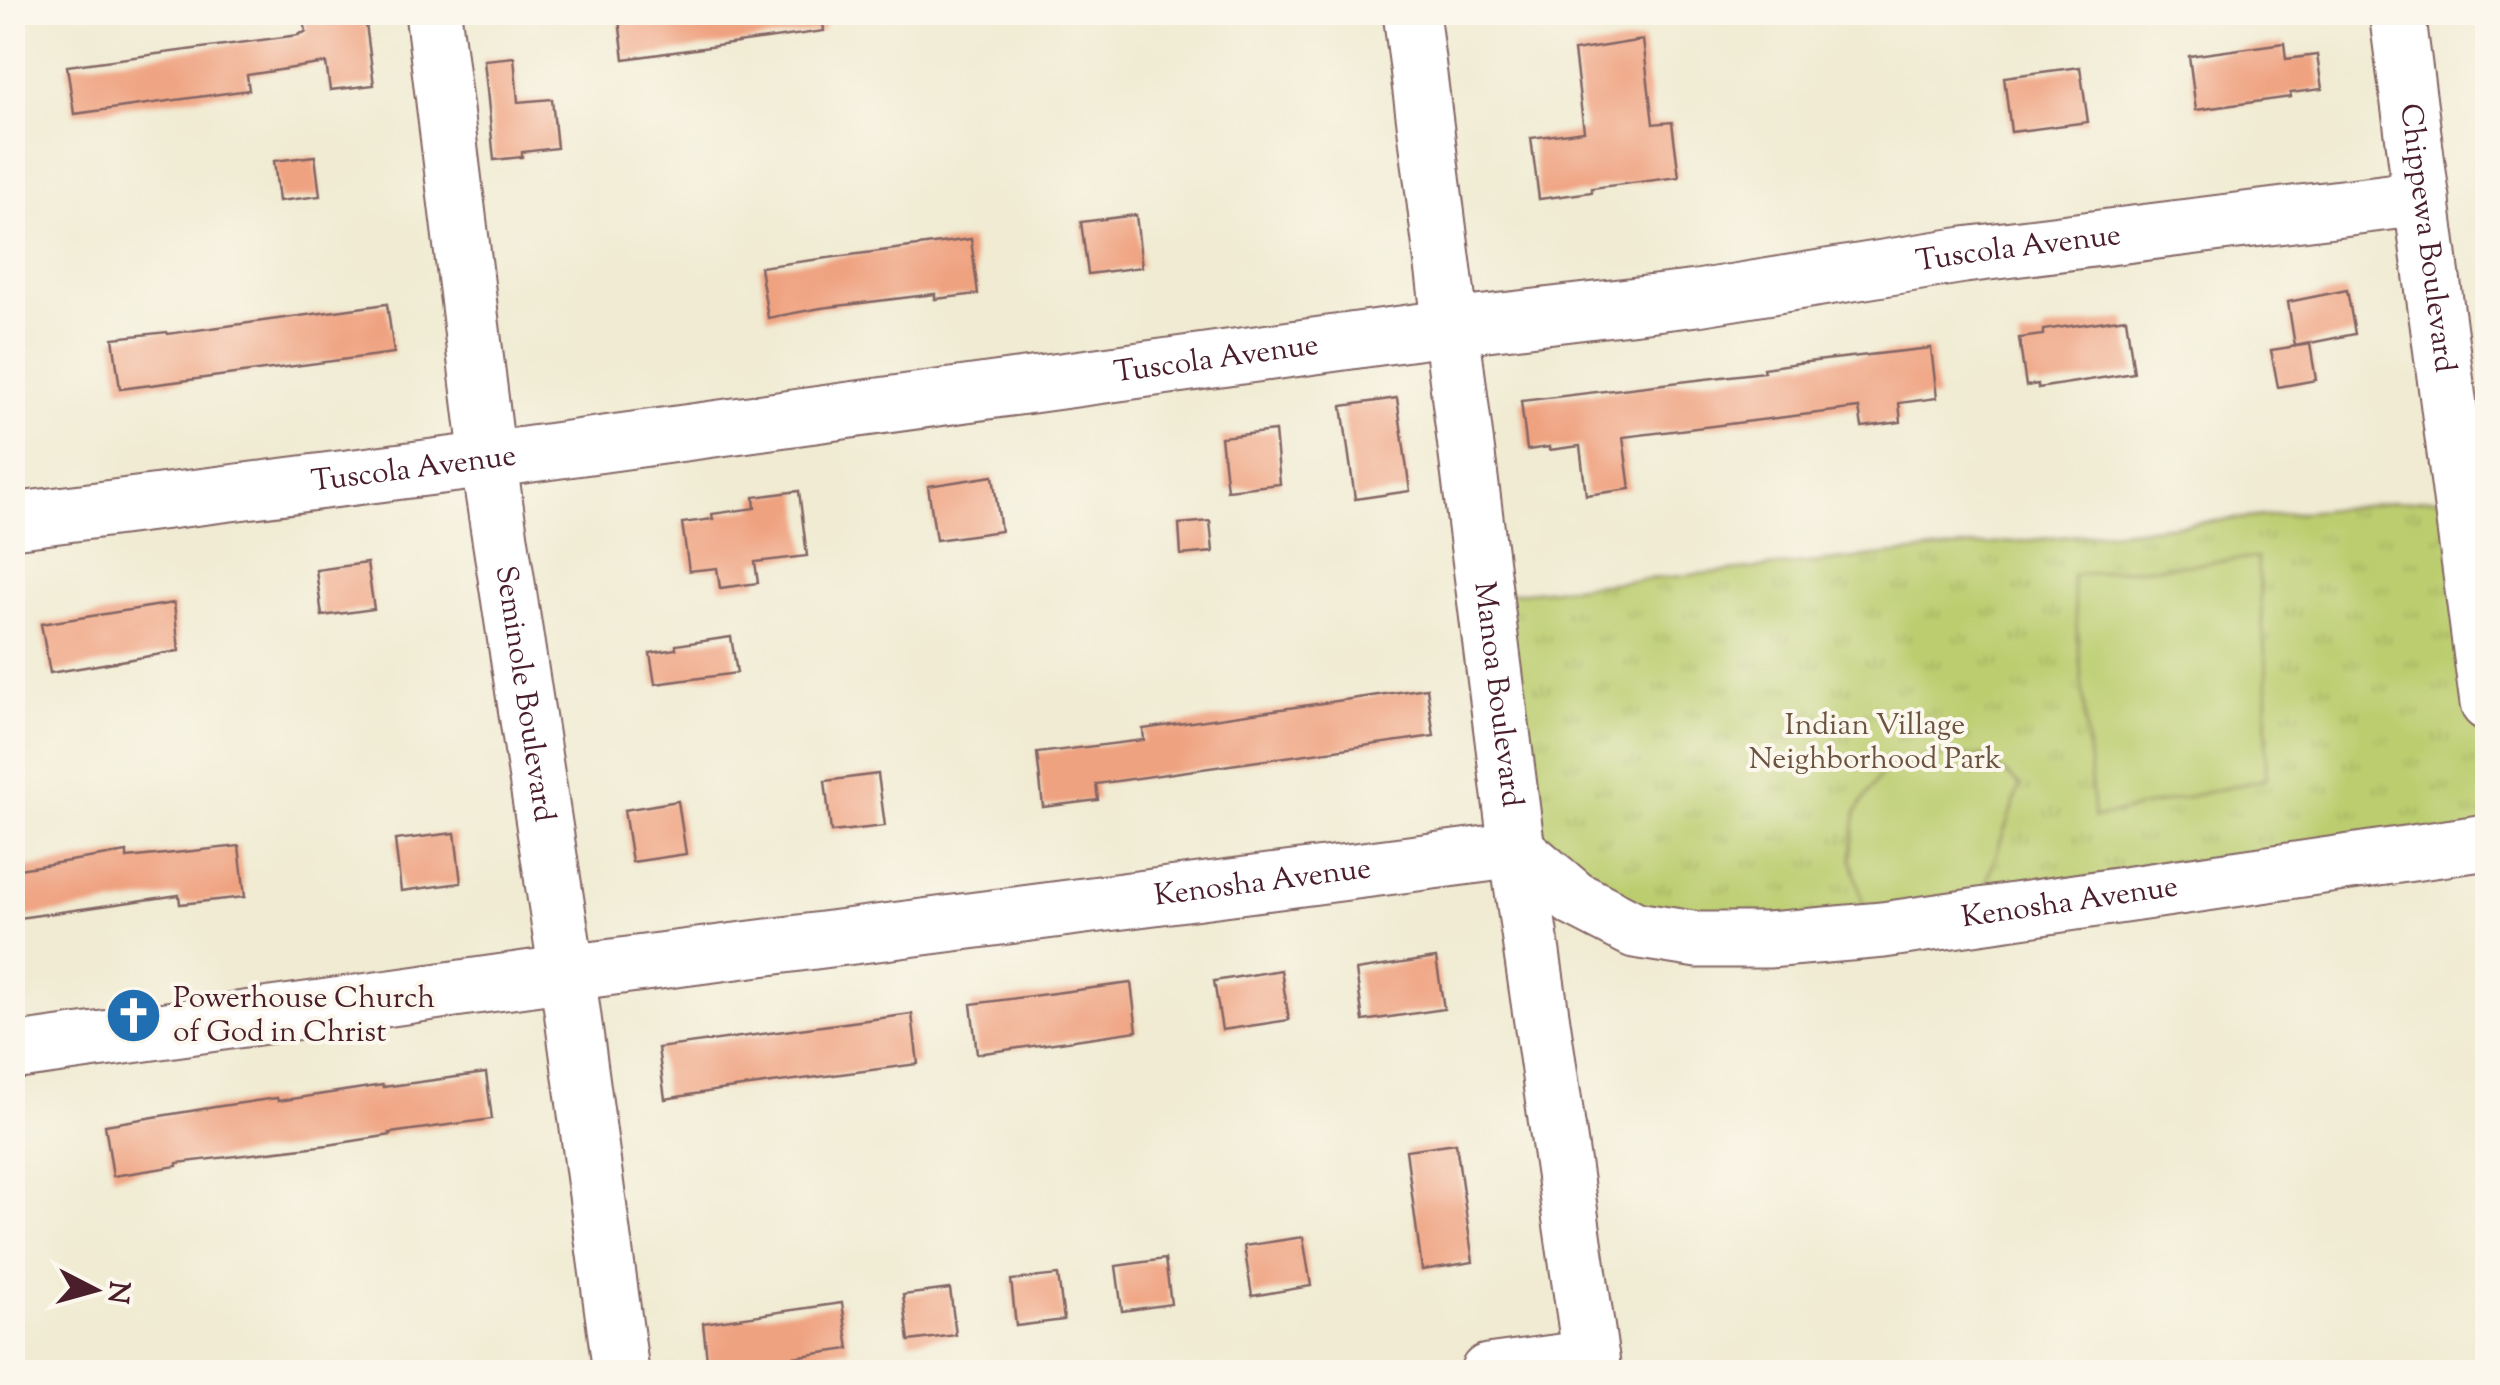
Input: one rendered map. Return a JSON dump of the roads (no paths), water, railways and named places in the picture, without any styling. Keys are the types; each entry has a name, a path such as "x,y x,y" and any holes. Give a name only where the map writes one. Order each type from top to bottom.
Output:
{"street":[{"name":"Seminole Boulevard","path":"433,12 488,460 567,972 621,1372"},
{"name":"Manoa Boulevard","path":"1411,12 1518,850 1592,1365"},
{"name":"Chippewa Boulevard","path":"2397,12 2488,702"},
{"name":"Tuscola Avenue","path":"12,521 488,460 1452,327 1697,298 1964,255 2422,198"},
{"name":"Kenosha Avenue","path":"12,1052 567,972 1518,850 1575,899 1635,930 1698,940 1750,940 1883,930 2488,842"},
{"path":"1488,1372 1592,1365"}],"place":[{"name":"Powerhouse Church of God in Christ","path":"134,1016"}],"park label":[{"name":"Indian Village Neighborhood Park","path":"1875,743"}]}
